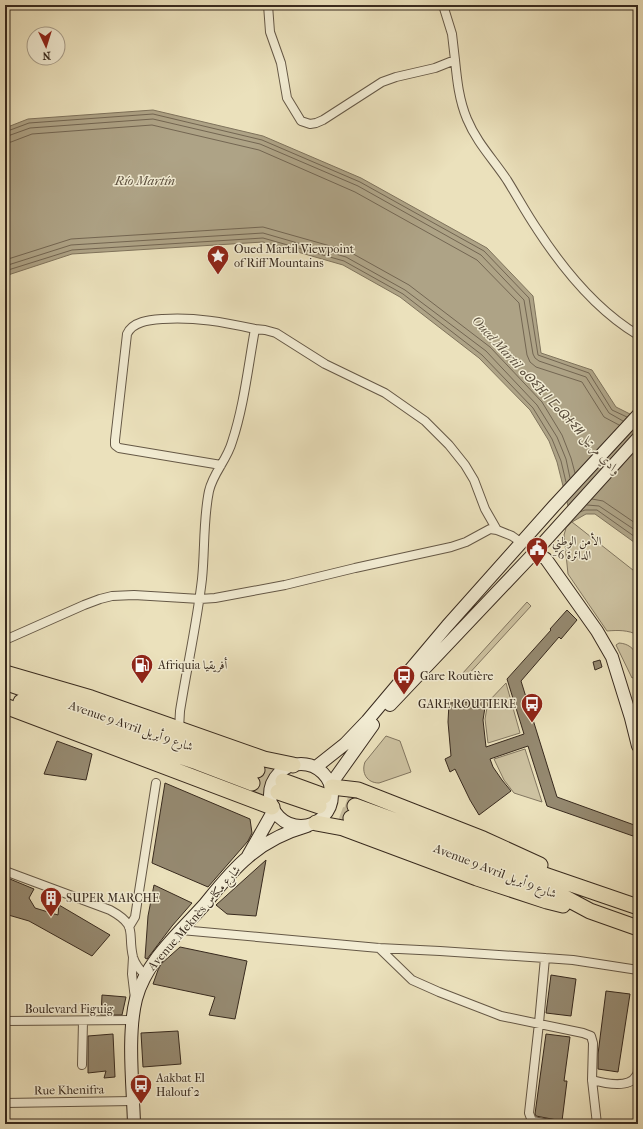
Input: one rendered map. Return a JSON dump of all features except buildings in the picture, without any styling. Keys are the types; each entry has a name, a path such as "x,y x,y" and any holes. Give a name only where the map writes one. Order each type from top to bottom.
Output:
{"highway":[{"path":"5,673 91,698 264,759 292,765"},
{"name":"Avenue 9 Avril شارع 9 أبريل","path":"5,682 169,738 254,777 197,762 5,696"},
{"path":"5,706 273,808"},
{"path":"281,786 326,793 358,790 483,839 526,858 585,889"},
{"name":"Avenue 9 Avril شارع 9 أبريل","path":"638,907 466,847 353,812 562,896 590,911 638,928"},
{"path":"311,825 343,828 477,878 547,901 590,911"}],"street":[{"path":"268,5 270,32 281,63 287,98 298,118 304,123 316,123 323,120 382,82 396,77 435,68 455,60"},
{"path":"443,5 452,34 462,107 472,130 490,159 506,178 536,229 559,261 584,290 618,323 638,335"},
{"path":"221,465 119,448 115,446 115,433 127,334 132,327 150,320 180,318 218,321 265,330 276,333 325,364 385,392 425,421 449,444 465,464 474,480 485,509 496,530"},
{"path":"179,729 180,711 200,599 208,492 211,483 227,456 233,441 255,329"},
{"path":"316,767 345,744 367,722 447,626 638,415"},
{"path":"326,793 368,730 397,697 535,552 565,517 638,438"},
{"path":"5,640 84,605 112,596 134,595 200,599 215,598 285,585 452,547 466,542 490,529 512,536 522,543"},
{"path":"535,552 546,559 597,631 612,657 638,746"},
{"path":"300,764 316,767 327,777 326,793 333,797 330,809 322,819 311,825 288,824 280,818 273,808 270,792 274,780 282,770 292,765 300,764"},
{"path":"129,927 135,917 156,782"},
{"name":"Avenue Meknès شارع مكناس","path":"248,857 273,808"},
{"name":"Avenue Meknès شارع مكناس","path":"134,1124 132,1048 134,1020 136,1002 145,975 156,959 181,930 248,857 277,838 311,825"},
{"path":"5,871 110,910 121,916 129,927 135,962 145,975"},
{"path":"181,930 379,948 545,958 603,964 638,970"},
{"path":"379,948 412,980 438,992 501,1016 583,1032 591,1036 593,1043 592,1080 597,1124"},
{"path":"133,956 132,974 136,1002"},
{"path":"545,958 529,1113 532,1121 551,1124"},
{"name":"Boulevard Figuig","path":"5,1021 134,1020"},
{"path":"82,1065 83,1021"},
{"path":"592,1080 608,1084 623,1083 632,1080 637,1076 638,1067"},
{"name":"Rue Khenifra","path":"5,1103 134,1101"}],"shaded area":[{"path":"572,522 638,574 638,635 623,631 607,631 568,574 564,535 566,528"},
{"path":"527,602 531,606 466,677 462,674"},
{"path":"619,643 630,647 637,655 637,672 632,678 616,645"},
{"path":"506,683 520,733 488,743 485,719 488,702"},
{"path":"386,736 400,741 411,772 375,783 366,777 364,766 365,762"},
{"path":"525,749 542,802 514,793 504,780 494,759"}],"water":[{"name":"Río Martín","path":"153,110 263,136 361,178 487,248 533,296 541,353 592,370 616,407 638,418 638,545 595,514 586,514 572,522 557,462 549,441 530,410 479,358 400,297 343,265 263,242 72,254 5,276 5,128 28,119"}],"tunnel":[{"path":"257,770 283,781"},
{"path":"252,783 278,792"},
{"path":"324,796 355,806"},
{"path":"319,806 351,818"}],"place":[{"name":"Oued Martil Viewpoint of Riff Mountains","path":"218,276"},
{"name":"الأمن الوطني - الدائرة 6","path":"537,568"},
{"name":"Afriquia أفريقيا","path":"142,684"},
{"name":"Gare Routière","path":"404,696"},
{"name":"GARE ROUTIERE","path":"532,724"},
{"name":"SUPER MARCHE","path":"51,918"},
{"name":"Aakbat El Halouf 2","path":"141,1104"}],"water label":[{"name":"Oued Martil ⴰⵙⵉⴼ ⵏ ⵎⴰⵕⵜⵉⵍ وادي مرتيل","path":"547,395"}]}
